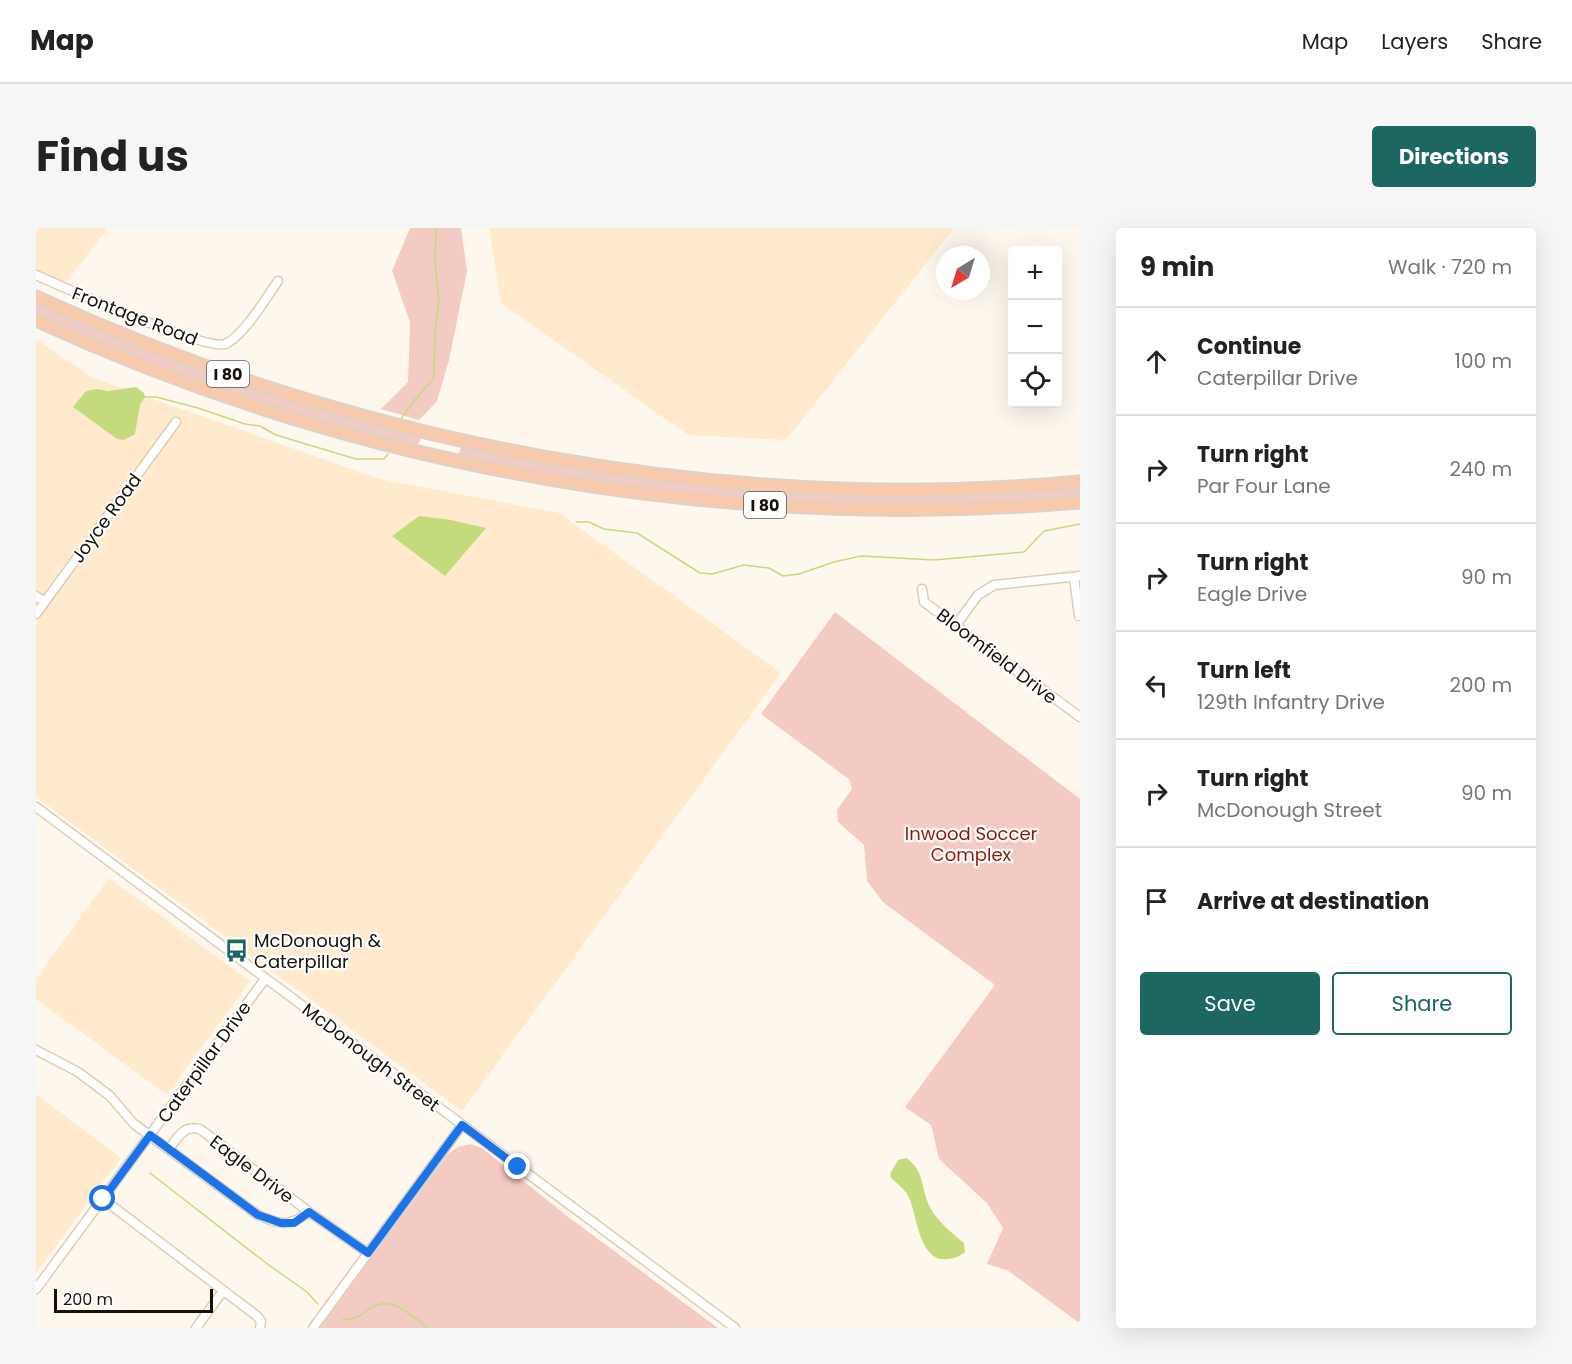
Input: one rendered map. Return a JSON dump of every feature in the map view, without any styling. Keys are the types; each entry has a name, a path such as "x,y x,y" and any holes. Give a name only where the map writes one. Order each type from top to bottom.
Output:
{"highway":[{"name":"I 80","path":"36,297 150,346 224,373 336,409 465,441 610,468 751,483 908,489 1080,482"},
{"name":"I 80","path":"36,320 122,357 231,398 331,429 415,452 597,487 757,505 910,510 997,508 1080,502"}],"street":[{"name":"Frontage Road","path":"36,275 145,321 218,346 227,343 238,334 278,281"},
{"name":"Joyce Road","path":"36,614 176,422"},
{"path":"956,625 978,595 994,585 1077,576 1079,616"},
{"name":"Bloomfield Drive","path":"922,589 924,602 1080,717"},
{"path":"36,596 45,602"},
{"name":"McDonough Street","path":"36,807 735,1328"},
{"name":"Caterpillar Drive","path":"36,1289 265,979"},
{"path":"36,1050 68,1065 105,1091 134,1124 258,1215 281,1223 294,1223 309,1212"},
{"path":"313,1328 462,1125"},
{"name":"Eagle Drive","path":"169,1149 182,1130 193,1127 200,1129 309,1212 368,1253"},
{"path":"103,1199 257,1316 261,1321 260,1327"},
{"path":"196,1328 223,1291"}],"shaded area":[{"path":"36,228 108,228 65,284 36,271"},
{"path":"489,228 954,228 940,246 936,246 936,251 786,440 688,435 501,303"},
{"path":"36,339 93,378 380,479 559,513 781,673 462,1111 36,797"},
{"path":"136,387 144,393 145,397 140,405 135,434 124,440 117,439 73,407 86,391"},
{"path":"419,516 486,528 445,576 392,536"},
{"path":"109,878 250,981 167,1095 36,999 36,979"},
{"path":"36,1094 121,1158 36,1273"},
{"path":"906,1158 920,1175 934,1214 964,1243 965,1252 959,1256 939,1259 931,1254 921,1238 909,1197 890,1174 898,1160"}],"green space":[{"path":"410,228 461,228 467,271 449,360 437,401 419,420 381,409 408,382 410,322 392,271"},
{"path":"36,301 422,436 416,448 212,387 36,316"},
{"path":"463,445 695,482 1080,486 1080,498 998,504 793,503 602,484 456,457"},
{"name":"Inwood Soccer Complex","path":"835,612 1080,799 1080,1320 1078,1322 1007,1270 987,1264 1003,1228 987,1203 939,1159 931,1125 905,1107 995,985 883,902 867,881 864,845 838,822 837,810 852,789 850,780 761,714"},
{"path":"470,1144 482,1148 567,1216 718,1328 319,1328 448,1154 458,1147"}],"waterway":[{"path":"401,419 434,378 435,332 439,301 435,263 436,228"},
{"path":"145,397 156,397 245,424 260,426 276,435 356,459 384,459 388,454"},
{"path":"576,522 589,522 604,529 637,533 700,573 712,574 744,565 769,568 783,576 799,574 861,556 934,560 1024,552 1044,531 1080,524"},
{"path":"150,1173 307,1292 318,1304"},
{"path":"343,1319 360,1316 377,1305 385,1304 400,1308 428,1328"}],"place":[{"name":"McDonough & Caterpillar","path":"236,950"}],"route":[{"path":"103,1199 150,1135 258,1215 271,1221 294,1223 309,1212 368,1253 462,1125 518,1167"}]}
